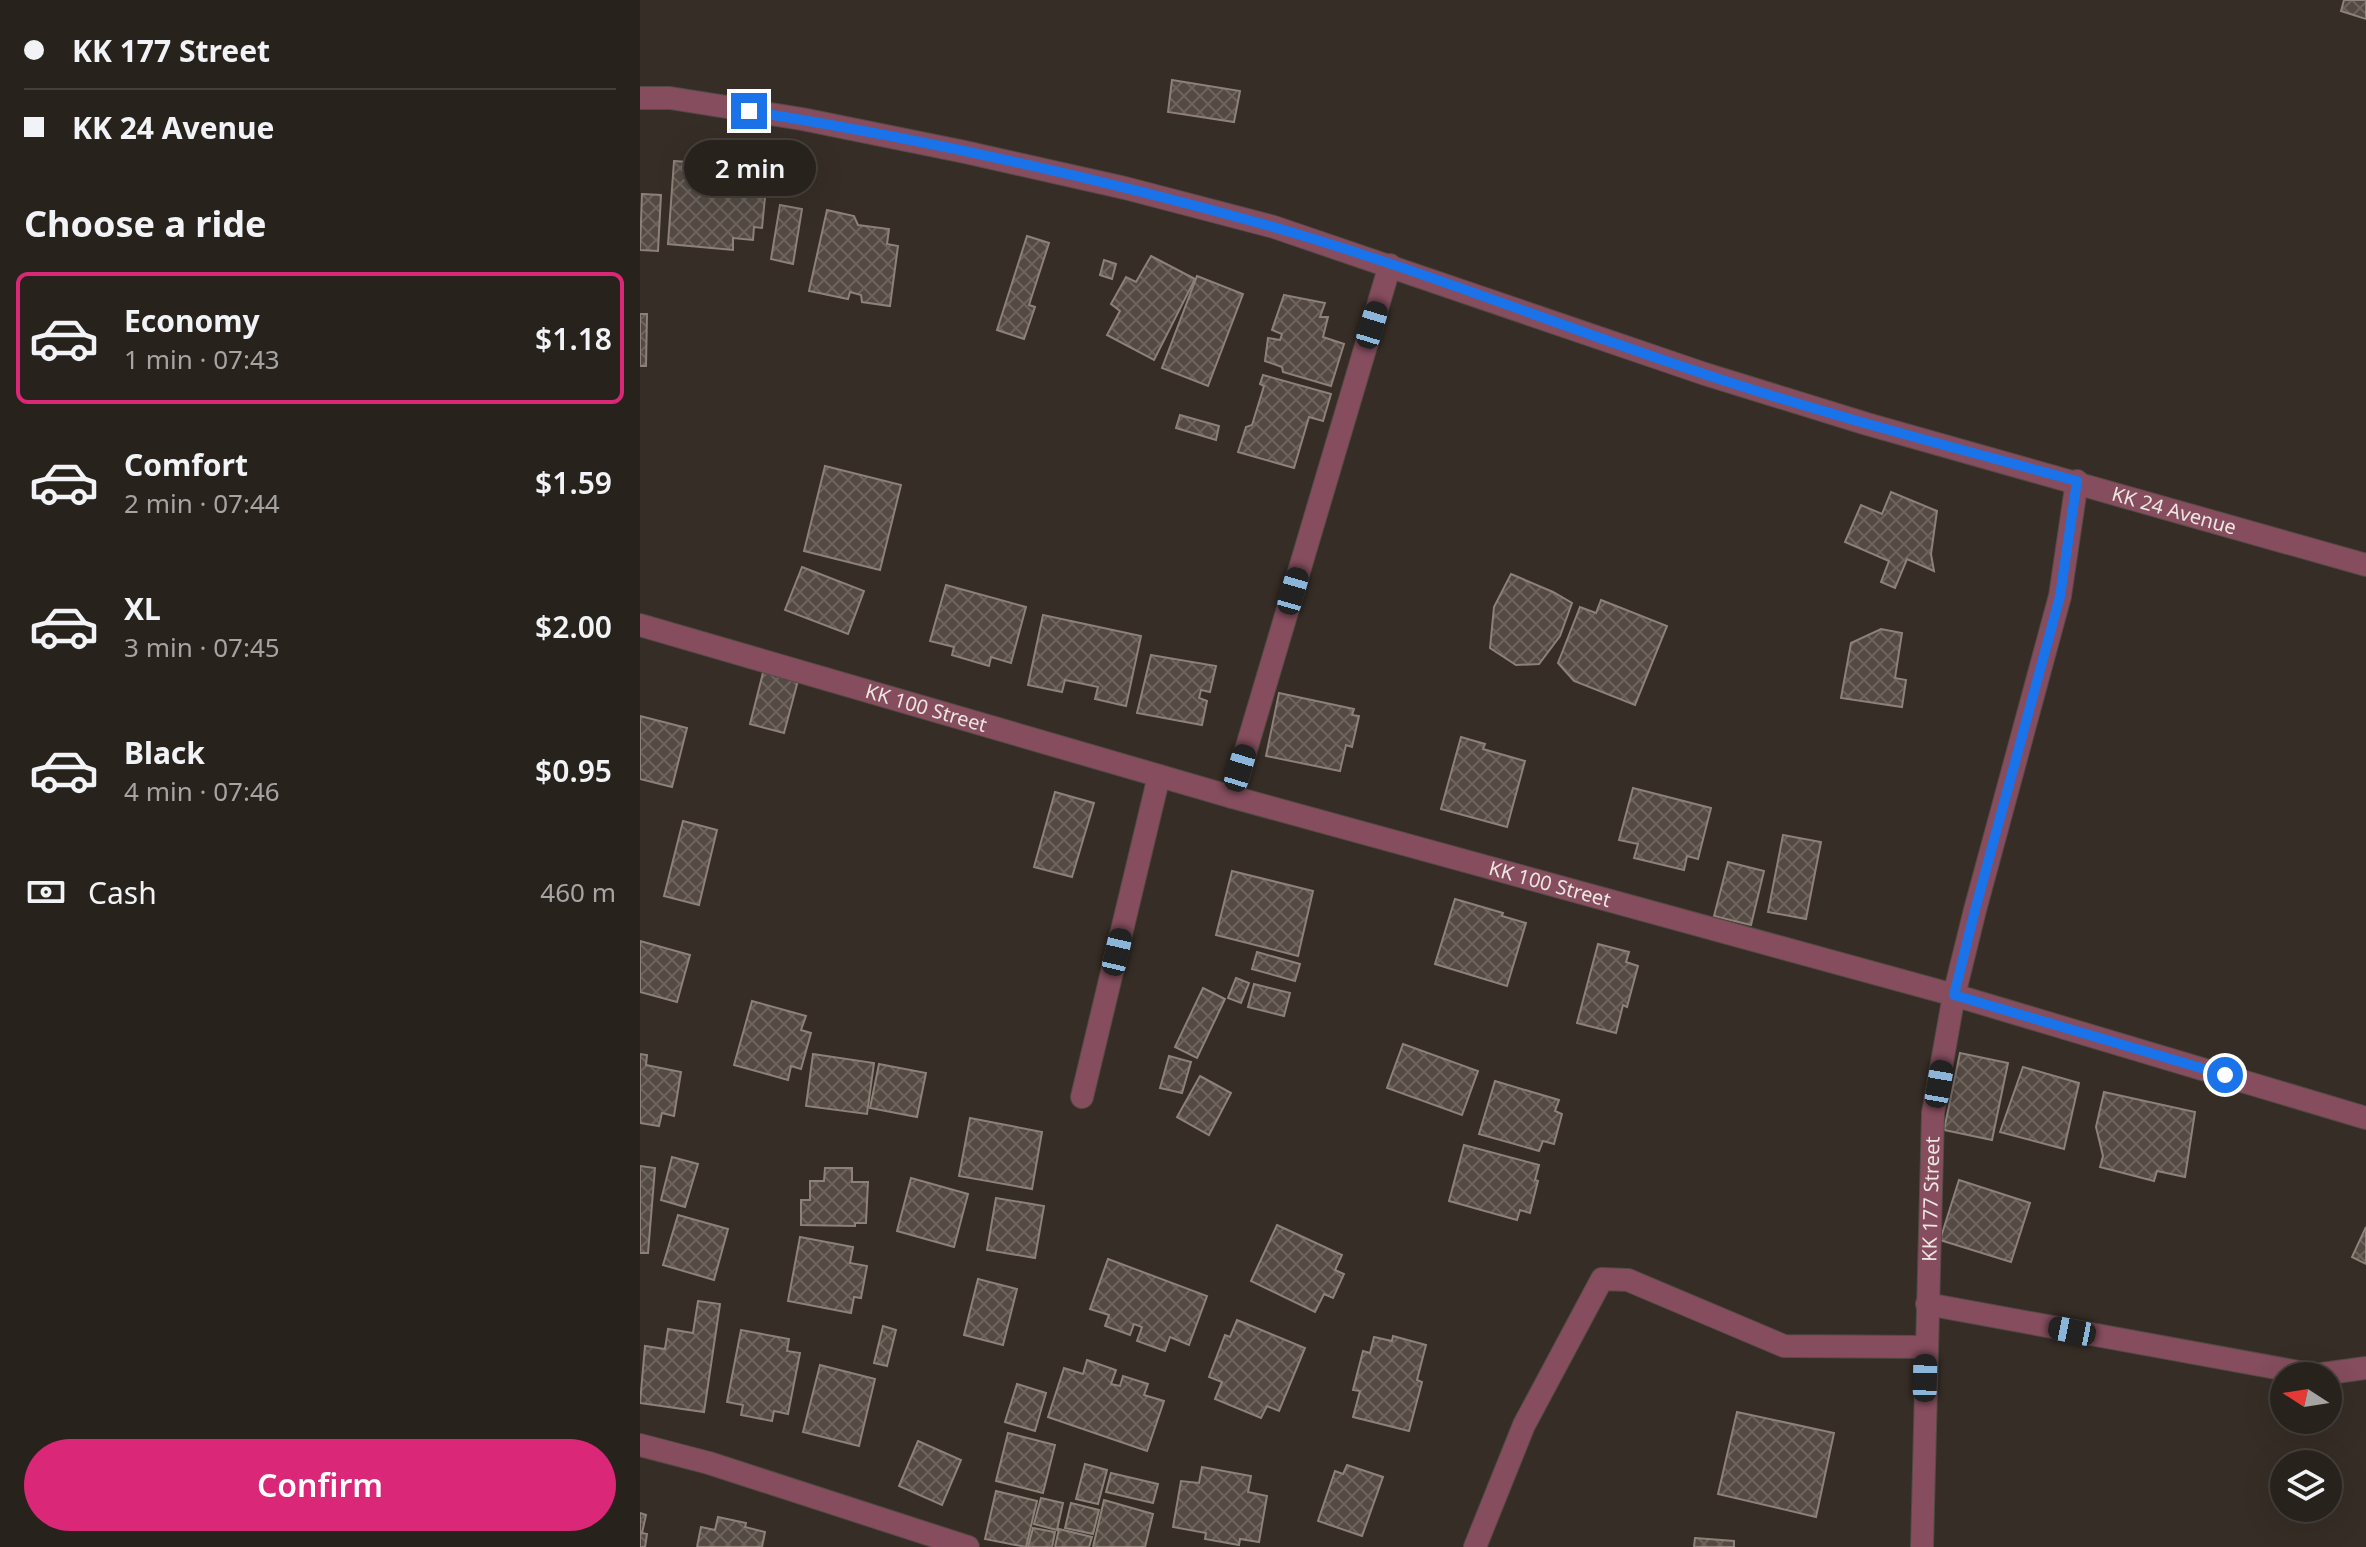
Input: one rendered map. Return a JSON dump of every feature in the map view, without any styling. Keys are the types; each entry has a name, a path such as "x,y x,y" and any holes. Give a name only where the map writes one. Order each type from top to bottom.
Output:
{"street":[{"name":"KK 24 Avenue","path":"640,98 670,98 802,119 1096,181 1274,227 1720,379 1867,424 2366,565"},
{"path":"1232,797 1390,265"},
{"path":"2077,481 2060,596 1954,995 2366,1118"},
{"name":"KK 100 Street","path":"640,625 1232,797 1954,995"},
{"path":"1082,1097 1159,776"},
{"name":"KK 177 Street","path":"1922,1547 1933,1113 1954,995"},
{"path":"1475,1547 1524,1425 1602,1279 1628,1280 1784,1346 1926,1347"},
{"path":"1927,1304 2315,1375 2366,1368"},
{"path":"640,1445 724,1468 968,1547"}],"building":[{"path":"2344,0 2366,0 2366,19 2341,11"},
{"path":"1172,80 1240,91 1234,122 1168,112"},
{"path":"674,161 761,167 760,196 765,197 762,228 754,227 753,240 733,238 733,250 668,244"},
{"path":"642,194 661,195 658,251 640,250"},
{"path":"780,205 802,209 793,264 771,259"},
{"path":"827,210 854,216 858,225 889,229 887,244 898,246 890,306 862,302 861,295 850,292 848,299 809,291"},
{"path":"1027,236 1049,243 1029,305 1035,307 1024,339 997,330"},
{"path":"1151,256 1195,279 1154,360 1107,335 1120,311 1111,304 1126,277 1136,282"},
{"path":"1104,260 1116,264 1112,279 1100,275"},
{"path":"1197,276 1243,294 1208,386 1162,368"},
{"path":"1284,295 1325,303 1320,317 1328,317 1323,337 1344,344 1331,386 1283,372 1282,367 1265,361 1268,338 1280,340 1282,334 1272,330"},
{"path":"640,314 647,314 646,366 640,366"},
{"path":"1263,375 1331,394 1323,421 1309,417 1294,468 1238,452 1246,427 1252,425 1264,386 1260,384"},
{"path":"1180,415 1219,426 1216,440 1176,428"},
{"path":"825,466 901,485 880,570 804,551"},
{"path":"1891,492 1937,511 1931,554 1934,571 1907,559 1895,588 1881,582 1889,561 1845,542 1861,505 1882,514"},
{"path":"802,567 864,591 848,634 785,610"},
{"path":"1511,574 1572,603 1560,636 1539,664 1516,665 1490,648 1494,607"},
{"path":"946,585 1026,607 1011,663 991,657 989,666 952,655 954,647 930,641"},
{"path":"1601,600 1667,626 1635,705 1574,681 1558,663 1580,607 1596,613"},
{"path":"1043,615 1141,636 1126,706 1095,699 1098,687 1065,680 1062,692 1028,685"},
{"path":"1881,629 1902,633 1895,678 1906,680 1902,707 1841,698 1851,643"},
{"path":"1151,655 1216,666 1210,692 1201,690 1199,698 1207,701 1202,725 1137,713"},
{"path":"765,665 800,673 784,733 750,724"},
{"path":"1279,693 1354,709 1352,715 1359,716 1352,747 1346,745 1340,771 1266,756"},
{"path":"640,716 687,728 672,787 640,779"},
{"path":"1461,737 1485,744 1483,749 1525,761 1507,827 1441,809"},
{"path":"1633,788 1711,808 1698,859 1687,856 1684,870 1634,858 1638,844 1619,840"},
{"path":"1055,792 1094,803 1072,877 1034,867"},
{"path":"683,821 717,830 699,905 664,896"},
{"path":"1783,835 1821,842 1806,919 1768,912"},
{"path":"1728,862 1764,871 1751,925 1714,916"},
{"path":"1232,871 1313,891 1298,956 1216,935"},
{"path":"1455,899 1526,923 1507,986 1435,964"},
{"path":"640,941 690,955 677,1002 640,992"},
{"path":"1598,944 1629,952 1626,962 1638,966 1616,1033 1577,1023"},
{"path":"1257,952 1300,964 1295,981 1252,969"},
{"path":"1236,978 1249,983 1241,1003 1228,998"},
{"path":"1254,984 1290,993 1284,1016 1248,1007"},
{"path":"1203,988 1225,999 1197,1058 1175,1047"},
{"path":"752,1001 806,1016 801,1030 811,1033 801,1069 791,1066 788,1080 734,1065"},
{"path":"1403,1044 1478,1071 1462,1115 1387,1088"},
{"path":"1960,1053 2008,1063 1992,1140 1944,1130"},
{"path":"640,1054 647,1055 646,1065 681,1072 674,1116 662,1113 659,1126 640,1123"},
{"path":"813,1054 874,1063 867,1114 806,1106"},
{"path":"1169,1056 1191,1062 1182,1093 1160,1088"},
{"path":"879,1064 926,1073 917,1117 870,1108"},
{"path":"2023,1067 2079,1083 2064,1149 2000,1132"},
{"path":"1200,1076 1231,1093 1209,1135 1177,1117"},
{"path":"1495,1081 1559,1100 1555,1111 1562,1114 1554,1144 1543,1141 1539,1151 1479,1134"},
{"path":"2104,1092 2195,1112 2185,1177 2157,1171 2154,1181 2100,1167 2103,1156 2096,1127"},
{"path":"970,1118 1042,1132 1032,1189 959,1176"},
{"path":"1464,1145 1539,1165 1530,1213 1520,1210 1517,1220 1449,1201"},
{"path":"672,1157 698,1164 685,1207 661,1200"},
{"path":"640,1166 655,1168 648,1253 640,1253"},
{"path":"825,1168 852,1168 852,1182 868,1182 866,1223 855,1223 855,1226 801,1225 801,1200 810,1200 810,1181 824,1181"},
{"path":"911,1178 968,1194 954,1247 897,1231"},
{"path":"1959,1180 2030,1203 2011,1262 1940,1240"},
{"path":"996,1198 1044,1206 1035,1258 987,1250"},
{"path":"678,1215 728,1229 714,1280 663,1265"},
{"path":"1277,1225 1342,1255 1335,1270 1344,1274 1333,1298 1324,1294 1315,1312 1251,1281"},
{"path":"2366,1227 2366,1264 2352,1257"},
{"path":"800,1237 853,1247 850,1263 867,1266 861,1298 854,1297 851,1313 788,1301"},
{"path":"1108,1259 1207,1296 1189,1345 1170,1337 1165,1351 1137,1341 1142,1327 1134,1324 1130,1335 1105,1326 1109,1315 1090,1309"},
{"path":"978,1279 1017,1289 1003,1345 964,1335"},
{"path":"698,1301 720,1304 704,1412 640,1403 645,1346 665,1349 668,1329 693,1333"},
{"path":"1237,1320 1305,1348 1279,1411 1267,1406 1261,1418 1215,1399 1222,1382 1209,1377 1225,1335 1230,1337"},
{"path":"883,1326 896,1330 887,1366 874,1363"},
{"path":"741,1330 789,1339 787,1351 800,1353 788,1414 774,1411 772,1421 741,1415 743,1405 727,1402"},
{"path":"1393,1336 1426,1345 1417,1380 1422,1382 1409,1431 1353,1417 1360,1391 1353,1390 1363,1351 1370,1353 1374,1337 1392,1341"},
{"path":"1087,1360 1116,1370 1111,1384 1120,1386 1123,1376 1148,1384 1144,1395 1164,1401 1147,1451 1048,1417 1064,1368 1083,1374"},
{"path":"820,1365 875,1379 859,1446 803,1432"},
{"path":"1017,1384 1046,1393 1035,1431 1005,1422"},
{"path":"1737,1412 1834,1433 1816,1517 1718,1494"},
{"path":"1008,1433 1055,1445 1043,1493 996,1481"},
{"path":"918,1441 961,1460 942,1505 899,1486"},
{"path":"1085,1464 1107,1470 1098,1504 1076,1499"},
{"path":"1347,1465 1383,1477 1362,1536 1318,1521 1335,1471 1343,1474"},
{"path":"1202,1467 1251,1476 1248,1492 1267,1496 1259,1542 1240,1539 1239,1545 1205,1539 1206,1533 1173,1527 1181,1481 1199,1483"},
{"path":"1111,1473 1158,1484 1153,1503 1106,1492"},
{"path":"996,1491 1037,1501 1026,1547 985,1539"},
{"path":"1041,1498 1063,1503 1057,1530 1034,1524"},
{"path":"1104,1500 1153,1514 1145,1547 1093,1547"},
{"path":"1071,1503 1099,1510 1093,1534 1065,1528"},
{"path":"640,1513 646,1515 642,1533 647,1534 645,1547 640,1547"},
{"path":"718,1517 746,1523 745,1527 765,1532 762,1547 697,1547 701,1527 715,1530"},
{"path":"1033,1528 1055,1532 1052,1547 1028,1547"},
{"path":"1059,1529 1092,1537 1089,1547 1055,1547"},
{"path":"1695,1538 1734,1541 1734,1547 1694,1547"}],"route":[{"path":"749,111 965,152 1125,188 1274,227 1705,374 1867,424 2077,481 2060,596 1954,995 2225,1075"}]}
